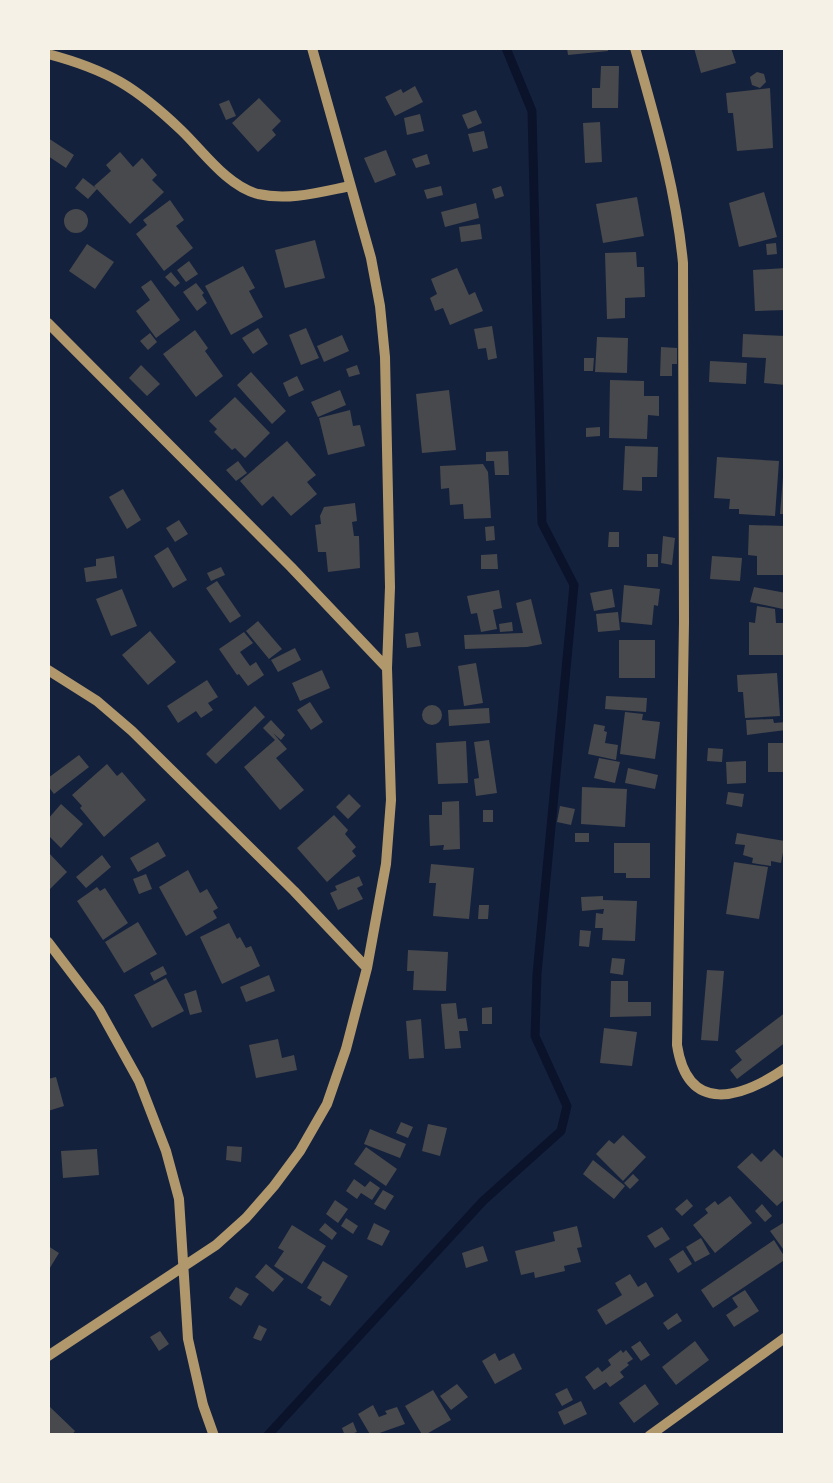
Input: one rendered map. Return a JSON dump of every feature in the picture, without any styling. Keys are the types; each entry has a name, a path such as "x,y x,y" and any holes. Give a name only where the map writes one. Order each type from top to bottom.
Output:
{"street":[{"path":"48,1356 216,1246 246,1218 300,1151 327,1104 367,968 386,864 390,800 385,357 371,258 312,48"},
{"path":"635,48 668,165 684,263 679,1059 694,1084 716,1096 747,1090 786,1068"},
{"path":"48,54 112,76 144,98 231,179 253,193 300,196 350,186"},
{"path":"48,323 387,668"},
{"path":"48,670 97,701 132,731 367,968"},
{"path":"48,942 99,1009 139,1081 166,1151 179,1199 188,1338 214,1436"},
{"path":"649,1436 786,1337"}],"building":[{"path":"567,48 608,48 608,51 568,55"},
{"path":"694,48 731,48 736,63 701,73"},
{"path":"601,66 619,66 618,108 592,108 592,88 600,88"},
{"path":"757,72 764,74 766,82 760,88 752,85 750,77"},
{"path":"415,86 423,102 395,116 385,97"},
{"path":"770,88 773,148 737,151 733,113 728,113 726,93"},
{"path":"259,98 281,121 272,130 276,135 258,152 232,123"},
{"path":"229,100 236,116 226,120 219,104"},
{"path":"476,110 482,123 468,129 462,115"},
{"path":"420,114 424,131 407,135 404,118"},
{"path":"600,122 602,162 585,163 583,123"},
{"path":"484,131 488,148 473,152 468,134"},
{"path":"48,138 74,155 66,168 48,156"},
{"path":"386,150 396,175 375,183 364,158"},
{"path":"120,152 133,167 142,158 157,175 152,180 164,192 130,224 94,186 111,171 106,165"},
{"path":"427,154 430,164 416,168 412,159"},
{"path":"83,178 97,189 88,199 75,188"},
{"path":"441,186 443,195 427,199 424,190"},
{"path":"501,186 504,196 495,199 492,189"},
{"path":"764,192 777,237 739,247 729,203"},
{"path":"637,197 644,236 603,243 596,204"},
{"path":"170,200 184,220 176,226 193,248 164,271 136,234 147,225 143,220"},
{"path":"476,203 479,218 445,227 441,212"},
{"path":"76,209 85,212 85,230 76,233 67,230 64,221 67,212"},
{"path":"480,224 482,239 461,242 459,227"},
{"path":"315,240 325,278 285,288 275,250"},
{"path":"776,243 777,254 767,255 766,244"},
{"path":"87,244 114,262 95,289 69,271"},
{"path":"636,252 637,267 644,267 645,297 625,298 625,318 607,319 605,253"},
{"path":"189,261 198,274 186,282 177,270"},
{"path":"243,266 255,288 249,291 263,317 231,335 205,286"},
{"path":"457,268 469,295 475,292 483,311 450,325 443,308 435,311 430,298 437,294 431,279"},
{"path":"786,268 786,310 755,311 753,270"},
{"path":"171,272 180,283 175,287 165,277"},
{"path":"151,280 180,320 156,338 136,311 150,300 141,287"},
{"path":"196,283 207,303 197,311 183,292"},
{"path":"492,326 497,358 488,360 486,348 478,349 474,329"},
{"path":"258,328 268,344 253,354 242,338"},
{"path":"306,328 319,358 301,365 289,335"},
{"path":"195,330 223,376 196,397 163,354"},
{"path":"150,333 157,342 148,350 140,341"},
{"path":"743,334 786,336 786,385 764,383 766,358 742,357"},
{"path":"342,335 349,351 324,362 317,346"},
{"path":"597,337 628,338 627,373 595,372"},
{"path":"661,347 677,348 672,376 660,376"},
{"path":"584,358 594,358 593,371 584,371"},
{"path":"710,361 747,363 746,384 709,382"},
{"path":"141,365 160,384 147,396 129,378"},
{"path":"357,365 360,374 349,377 346,369"},
{"path":"251,372 286,411 272,424 237,385"},
{"path":"297,376 304,390 289,397 283,383"},
{"path":"610,380 644,381 644,396 659,396 659,416 648,415 647,439 609,438"},
{"path":"340,390 346,405 318,417 311,402"},
{"path":"449,390 456,450 422,453 416,394"},
{"path":"235,397 270,433 245,458 214,432 217,429 209,421"},
{"path":"350,410 353,426 360,425 365,446 328,455 319,418"},
{"path":"600,427 600,436 586,437 586,428"},
{"path":"287,441 316,475 307,482 317,494 291,516 273,496 262,506 240,481"},
{"path":"625,446 658,447 657,477 642,477 642,491 623,490"},
{"path":"508,451 509,475 495,475 494,461 486,461 486,452"},
{"path":"717,457 779,461 775,516 739,514 739,509 729,509 730,499 714,498"},
{"path":"238,461 247,473 236,481 226,470"},
{"path":"483,464 488,472 491,518 464,519 463,504 450,505 449,488 441,489 440,466"},
{"path":"783,477 786,514 780,514"},
{"path":"123,489 141,520 127,529 109,497"},
{"path":"355,503 357,521 352,522 354,536 359,536 360,568 328,572 326,552 318,552 315,525 321,524 324,507"},
{"path":"179,520 188,534 175,542 166,528"},
{"path":"749,525 786,526 786,575 757,575 757,556 748,555"},
{"path":"494,526 495,540 486,541 485,527"},
{"path":"609,532 619,532 619,547 608,547"},
{"path":"663,536 675,538 672,565 661,563"},
{"path":"168,547 187,580 173,588 154,556"},
{"path":"497,554 498,569 481,569 481,555"},
{"path":"647,554 658,554 658,567 647,567"},
{"path":"114,556 117,578 86,582 84,568 96,566 96,559"},
{"path":"712,556 742,558 740,581 710,579"},
{"path":"221,567 225,575 211,581 207,573"},
{"path":"217,581 241,616 230,623 206,588"},
{"path":"624,585 660,589 652,625 621,622"},
{"path":"754,587 786,593 783,609 750,602"},
{"path":"122,589 137,626 111,636 96,599"},
{"path":"612,589 615,607 594,611 590,593"},
{"path":"499,590 502,608 493,610 497,629 481,632 477,613 471,614 467,596"},
{"path":"531,599 542,644 465,649 464,635 523,633 516,603"},
{"path":"757,606 775,609 776,623 786,623 786,655 749,655 749,622 755,623"},
{"path":"618,612 620,630 598,632 596,614"},
{"path":"258,621 282,649 269,659 246,631"},
{"path":"512,622 513,631 500,632 499,624"},
{"path":"150,631 176,662 148,685 122,655"},
{"path":"244,632 253,643 240,652 250,666 256,662 264,675 248,686 219,649"},
{"path":"418,632 421,646 407,648 405,634"},
{"path":"619,640 655,640 655,678 619,678"},
{"path":"295,648 301,660 278,672 271,660"},
{"path":"476,663 483,703 464,706 458,666"},
{"path":"322,670 330,688 300,701 292,683"},
{"path":"777,673 780,716 745,718 737,675"},
{"path":"207,680 218,697 208,703 213,710 201,718 196,711 178,723 167,706"},
{"path":"606,696 647,698 646,712 605,709"},
{"path":"310,702 323,722 311,730 297,710"},
{"path":"432,705 442,715 432,725 422,715"},
{"path":"255,706 265,717 216,764 206,754"},
{"path":"489,708 490,723 449,726 448,710"},
{"path":"625,712 643,714 642,720 660,722 655,759 620,754"},
{"path":"773,719 774,723 786,722 786,730 747,735 746,720"},
{"path":"271,720 285,735 281,740 273,733 287,749 276,758 304,790 280,810 244,767 275,740 263,728"},
{"path":"594,724 605,726 605,743 618,745 616,760 588,754"},
{"path":"489,740 497,793 476,796 474,779 479,778 474,742"},
{"path":"466,741 468,783 438,784 436,743"},
{"path":"768,743 784,743 784,772 768,772"},
{"path":"708,748 723,749 722,762 707,761"},
{"path":"79,755 89,767 54,794 48,778"},
{"path":"599,758 620,762 615,783 594,778"},
{"path":"746,761 746,783 727,784 726,762"},
{"path":"107,764 117,776 122,772 146,800 104,837 72,795"},
{"path":"628,768 658,775 655,789 625,783"},
{"path":"582,787 627,789 625,827 581,824"},
{"path":"728,792 744,794 742,807 726,804"},
{"path":"349,794 361,806 348,819 336,807"},
{"path":"459,801 460,849 430,846 429,815 442,815 442,802"},
{"path":"61,804 83,824 61,848 48,835 48,819"},
{"path":"560,806 575,809 571,825 557,822"},
{"path":"483,810 493,810 493,822 483,822"},
{"path":"334,815 348,830 345,834 356,847 352,851 356,856 327,882 297,848"},
{"path":"575,833 589,833 589,842 575,842"},
{"path":"737,833 785,841 781,863 752,863 753,858 743,855 745,845 735,844"},
{"path":"158,842 166,856 138,872 130,858"},
{"path":"614,843 650,843 650,878 626,878 626,873 614,873"},
{"path":"48,852 67,872 48,891"},
{"path":"102,855 111,867 86,888 76,877"},
{"path":"734,862 768,867 759,919 726,914"},
{"path":"431,864 474,868 469,919 433,916 436,883 429,883"},
{"path":"188,870 200,893 207,889 218,908 213,911 217,918 186,936 159,887"},
{"path":"146,874 152,889 139,894 133,879"},
{"path":"359,876 363,885 357,888 363,899 338,910 330,893 337,890 335,886"},
{"path":"97,887 100,891 105,888 128,923 103,940 77,901"},
{"path":"603,896 603,900 637,901 635,941 602,940 603,928 595,928 596,913 603,914 604,909 582,911 581,897"},
{"path":"479,905 489,905 488,919 478,919"},
{"path":"138,922 157,954 124,973 105,942"},
{"path":"229,923 237,939 240,937 246,948 251,946 260,966 222,984 200,937"},
{"path":"580,930 591,931 589,947 579,946"},
{"path":"408,950 448,952 446,991 413,990 414,971 407,971"},
{"path":"612,958 625,959 623,975 610,973"},
{"path":"163,966 167,974 154,981 150,973"},
{"path":"707,970 724,971 718,1041 701,1040"},
{"path":"269,975 275,991 246,1002 240,987"},
{"path":"166,978 184,1011 152,1028 134,995"},
{"path":"611,981 628,981 628,1002 651,1002 651,1016 610,1017"},
{"path":"196,990 202,1012 190,1015 184,994"},
{"path":"456,1003 458,1019 466,1018 468,1031 459,1031 461,1048 445,1049 441,1004"},
{"path":"492,1007 492,1024 482,1024 482,1008"},
{"path":"786,1012 786,1042 737,1079 730,1070 742,1060 735,1051"},
{"path":"421,1019 424,1058 409,1059 406,1021"},
{"path":"604,1028 637,1032 632,1066 600,1063"},
{"path":"278,1039 282,1058 294,1055 297,1070 256,1078 249,1045"},
{"path":"56,1077 64,1106 48,1111 48,1079"},
{"path":"401,1122 413,1127 408,1138 396,1133"},
{"path":"428,1124 447,1128 440,1156 422,1151"},
{"path":"370,1129 406,1144 400,1158 364,1144"},
{"path":"623,1135 646,1157 623,1181 596,1154 609,1140 614,1144"},
{"path":"227,1146 242,1147 241,1162 226,1160"},
{"path":"366,1147 397,1169 386,1186 354,1164"},
{"path":"97,1149 99,1175 63,1178 61,1151"},
{"path":"774,1149 786,1161 786,1198 777,1206 737,1167 752,1153 761,1162"},
{"path":"593,1160 625,1186 614,1199 583,1174"},
{"path":"633,1174 639,1180 630,1189 624,1183"},
{"path":"354,1179 365,1187 370,1181 380,1188 372,1200 361,1193 357,1199 346,1191"},
{"path":"383,1190 394,1196 385,1210 374,1204"},
{"path":"730,1196 752,1223 715,1253 693,1225 715,1201 718,1205"},
{"path":"687,1199 693,1206 682,1216 675,1209"},
{"path":"335,1200 348,1209 338,1223 326,1214"},
{"path":"762,1204 772,1216 765,1222 755,1211"},
{"path":"346,1218 358,1226 353,1234 341,1226"},
{"path":"325,1223 337,1233 332,1240 319,1230"},
{"path":"374,1223 390,1231 382,1246 367,1239"},
{"path":"783,1223 786,1227 786,1253 770,1231"},
{"path":"292,1225 326,1246 302,1284 274,1266 284,1251 278,1248"},
{"path":"577,1226 581,1262 564,1266 565,1271 535,1278 534,1272 521,1275 515,1251 555,1241 553,1232"},
{"path":"662,1227 670,1239 655,1248 647,1236"},
{"path":"701,1238 710,1254 695,1262 686,1247"},
{"path":"774,1240 786,1259 713,1308 701,1290"},
{"path":"48,1246 59,1253 48,1271"},
{"path":"483,1246 488,1261 466,1268 462,1253"},
{"path":"683,1250 692,1264 678,1273 669,1259"},
{"path":"323,1261 348,1276 330,1306 307,1288"},
{"path":"266,1264 284,1279 273,1292 255,1277"},
{"path":"630,1274 638,1287 646,1282 654,1296 606,1325 597,1310 622,1295 615,1283"},
{"path":"236,1287 249,1294 241,1306 229,1298"},
{"path":"745,1290 759,1311 734,1327 726,1315 738,1307 732,1298"},
{"path":"677,1313 682,1321 668,1330 663,1323"},
{"path":"259,1325 267,1329 261,1341 253,1338"},
{"path":"160,1331 169,1344 159,1351 150,1337"},
{"path":"640,1341 650,1355 641,1361 631,1347"},
{"path":"695,1341 709,1360 676,1385 662,1367"},
{"path":"621,1350 633,1359 620,1372 624,1377 610,1387 606,1382 594,1390 585,1377 598,1367 602,1372 611,1365 608,1360"},
{"path":"495,1353 499,1361 514,1353 522,1369 495,1384 482,1361"},
{"path":"457,1384 468,1397 451,1410 440,1396"},
{"path":"645,1384 659,1404 634,1423 619,1403"},
{"path":"567,1388 573,1400 562,1406 555,1394"},
{"path":"433,1390 451,1420 423,1436 405,1406"},
{"path":"581,1401 587,1414 564,1425 558,1412"},
{"path":"373,1405 379,1417 397,1407 405,1424 371,1436 358,1414"},
{"path":"50,1407 75,1431 71,1436 48,1436"},
{"path":"353,1422 357,1432 345,1436 342,1428"}],"waterway":[{"path":"267,1436 483,1201 561,1131 567,1106 535,1036 537,974 574,585 542,523 532,111 506,48"}]}
